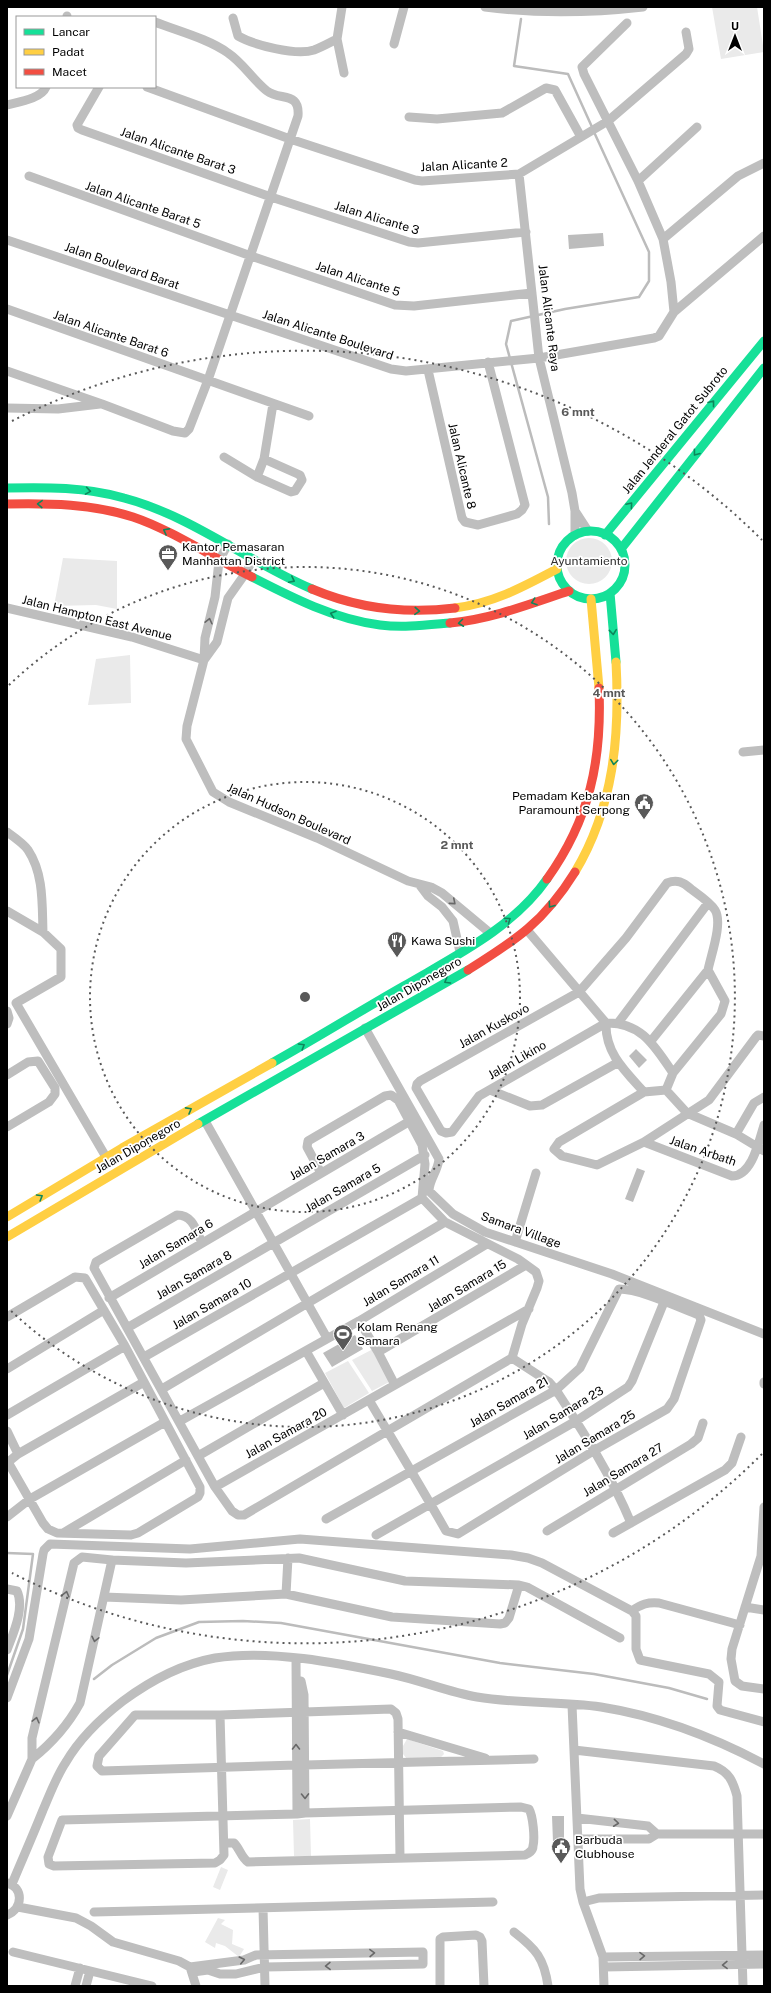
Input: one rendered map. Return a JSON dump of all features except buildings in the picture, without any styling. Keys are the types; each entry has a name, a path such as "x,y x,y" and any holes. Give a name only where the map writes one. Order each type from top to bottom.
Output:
{"street":[{"path":"342,7 337,39 344,73"},
{"path":"394,44 404,7"},
{"path":"485,7 539,12 576,13 643,7"},
{"path":"233,18 238,36 248,42 263,46 287,50 313,50 337,39"},
{"path":"7,371 102,404 173,431 185,433 189,429 208,380 271,197 298,116 298,109 295,102 288,97 274,95 268,92 229,53 219,47 156,22"},
{"path":"626,24 582,67 605,122 638,181 663,239 671,282 674,312"},
{"name":"Jalan Alicante 2","path":"150,88 290,139 422,181 519,174 605,122 686,54 688,49 686,32"},
{"path":"7,105 33,97 43,92 45,88"},
{"name":"Jalan Alicante Barat 3","path":"98,88 78,125 78,128 271,197"},
{"path":"409,117 438,119 502,113 546,88 551,88 555,90 582,136"},
{"path":"638,181 697,127"},
{"path":"663,239 738,176 764,162"},
{"name":"Jalan Alicante Raya","path":"519,174 539,358 575,511 575,535"},
{"name":"Jalan Alicante Barat 5","path":"29,176 250,256"},
{"name":"Jalan Alicante 3","path":"271,197 409,242 418,243 526,232"},
{"name":"Jalan Alicante Boulevard","path":"230,315 391,369 406,371 428,370 488,362 539,358 659,336 674,312 764,236"},
{"name":"Jalan Boulevard Barat","path":"7,240 230,315"},
{"name":"Jalan Alicante 5","path":"250,256 405,306 533,297"},
{"name":"Jalan Alicante Barat 6","path":"7,309 309,416"},
{"name":"Jalan Jenderal Gatot Subroto","path":"606,535 750,356 764,341"},
{"name":"Jalan Alicante 8","path":"428,370 462,518 465,522 478,525 517,514 522,510 524,505 488,362"},
{"path":"621,549 655,509 724,416 764,368"},
{"path":"7,408 58,409 102,404"},
{"path":"257,477 264,459 273,404"},
{"path":"224,457 257,477 291,492 295,491 302,480 300,475 264,459"},
{"path":"7,488 81,490 114,495 159,510 228,544 291,579 318,591 343,600 398,610 425,611 456,609 522,589 557,569"},
{"path":"7,504 39,503 82,506 133,517 162,529 219,561 324,611 352,620 381,625 413,626 473,621 499,615 569,591"},
{"name":"Jalan Alicante Raya","path":"575,511 588,531"},
{"path":"588,531 606,535 614,541 621,549 625,565 621,581 610,593 591,599 579,597 569,591 560,581 557,569 558,555 564,544 575,535 588,531"},
{"path":"219,561 228,544"},
{"name":"Jalan Hudson Boulevard","path":"204,660 217,642 228,598 246,574 253,558"},
{"name":"Jalan Hudson Boulevard","path":"219,561 215,597 205,638 204,660 187,726 186,738 213,792 229,802 317,838 366,862 419,884 431,887 442,893 490,933"},
{"name":"Jalan Diponegoro","path":"7,1237 270,1082 470,969 527,930 543,915 567,882 594,835 613,768 618,732 617,668 610,593"},
{"name":"Jalan Diponegoro","path":"7,1217 460,952 512,918 525,905 553,871 582,816 594,778 599,746 598,674 591,599"},
{"name":"Jalan Hampton East Avenue","path":"7,608 132,637 204,660"},
{"path":"743,752 764,750"},
{"path":"7,832 28,850 36,869 41,890 43,932"},
{"path":"553,871 567,882"},
{"name":"Jalan Kuskovo","path":"452,1132 446,1133 441,1131 416,1088 420,1081 579,992 626,938 666,883 673,880 682,882 708,903"},
{"name":"Jalan Hudson Boulevard","path":"419,884 428,896 442,907 453,921 460,952"},
{"path":"618,1023 708,903 715,909 718,916 718,926 708,970 651,1041"},
{"path":"7,911 43,932 61,949 61,977 16,1003 106,1158"},
{"path":"527,930 606,1023 606,1035 617,1063 644,1092"},
{"path":"460,952 470,969"},
{"path":"666,1090 673,1073 721,1014 724,1007 725,1002 708,970"},
{"path":"7,1011 9,1018 7,1023"},
{"path":"606,1023 618,1023 633,1028 651,1041 673,1073"},
{"name":"Jalan Likino","path":"452,1132 479,1096 606,1023"},
{"name":"Samara Village","path":"365,1028 439,1159 438,1168 429,1184 429,1191 452,1214 485,1232 612,1274 764,1334"},
{"path":"666,1090 644,1092 559,1142 554,1149 562,1156 598,1165 644,1142 687,1113 701,1107 709,1100 760,1036"},
{"path":"7,1075 33,1060 38,1061 42,1065 55,1088 54,1098 7,1127"},
{"path":"490,1090 530,1106 542,1105 617,1063"},
{"path":"263,1068 270,1082"},
{"path":"666,1090 687,1113"},
{"path":"202,1243 190,1219 183,1215 177,1215 96,1262 94,1268 215,1487 232,1511 238,1515 244,1515 512,1358 522,1324 538,1288 536,1272 526,1265 445,1222 422,1198 424,1155 422,1145 398,1100 391,1095 385,1096 308,1141 307,1147 321,1173"},
{"path":"736,1134 754,1103 764,1097"},
{"name":"Jalan Arbath","path":"644,1142 732,1176 744,1173 761,1149 736,1134 687,1113"},
{"path":"205,1121 327,1338"},
{"name":"Jalan Samara 3","path":"256,1211 410,1122"},
{"path":"761,1149 764,1125"},
{"path":"138,1139 147,1154"},
{"name":"Jalan Samara 5","path":"274,1242 424,1155"},
{"path":"515,1242 536,1173"},
{"name":"Jalan Samara 10","path":"144,1357 422,1198"},
{"name":"Jalan Samara 6","path":"110,1298 256,1211"},
{"path":"162,1389 445,1222"},
{"name":"Jalan Samara 8","path":"127,1328 274,1242"},
{"name":"Jalan Samara 11","path":"180,1422 359,1321 487,1244"},
{"name":"Jalan Samara 15","path":"378,1352 526,1265"},
{"path":"7,1317 78,1277 86,1278 125,1346 200,1487 198,1497 138,1533 131,1535 52,1532 48,1529 7,1462 18,1454 144,1382"},
{"name":"Jalan Samara 21","path":"326,1520 556,1390 580,1368 619,1289 626,1289 664,1302"},
{"name":"Jalan Samara 25","path":"430,1503 446,1531 458,1534 595,1450 672,1405 701,1325 699,1315 664,1302"},
{"name":"Jalan Samara 23","path":"376,1534 576,1421 628,1386 632,1382 664,1302"},
{"name":"Jalan Samara 20","path":"215,1487 529,1309"},
{"path":"7,1369 104,1310"},
{"path":"359,1321 378,1352 395,1385"},
{"path":"7,1415 125,1346"},
{"path":"306,1351 343,1415"},
{"path":"512,1358 549,1382 556,1390 595,1450 616,1488 631,1523"},
{"path":"198,1456 324,1383"},
{"path":"369,1400 430,1503"},
{"path":"7,1516 30,1499 165,1422"},
{"name":"Jalan Samara 27","path":"547,1531 694,1442 703,1423"},
{"path":"7,1431 18,1454"},
{"path":"613,1533 725,1470 732,1462 741,1437"},
{"path":"63,1533 186,1460"},
{"path":"764,1507 761,1556 732,1650 733,1677 735,1681 742,1686 764,1689"},
{"path":"7,1698 29,1639 44,1550 50,1544 54,1543 190,1549 300,1538 511,1555 528,1558 542,1563 632,1611 636,1616 636,1649 640,1660 709,1674 719,1682"},
{"path":"7,1816 32,1758 32,1738 74,1563 82,1556 112,1560 186,1563 299,1558 406,1581 519,1585 527,1587 620,1638"},
{"path":"286,1594 288,1558"},
{"path":"32,1758 48,1746 74,1714 80,1703 112,1560"},
{"path":"104,1597 181,1600 286,1594 392,1617 500,1624 506,1623 509,1618 519,1585"},
{"path":"7,1589 17,1592 20,1598 17,1620 8,1647"},
{"path":"632,1611 640,1605 648,1602 659,1603 740,1625"},
{"path":"745,1607 764,1610"},
{"path":"7,1915 13,1912 18,1904 18,1893 10,1884 60,1771 79,1743 97,1723 114,1708 147,1685 195,1663 236,1656 299,1659 331,1663 394,1675 477,1697 572,1705 627,1712 678,1726 724,1744 764,1764"},
{"path":"299,1659 301,1813"},
{"path":"719,1682 733,1677"},
{"path":"719,1682 717,1706 720,1710 764,1722"},
{"path":"572,1705 580,1889 583,1902 603,1957 604,1986"},
{"path":"400,1858 400,1811 399,1763 398,1732 398,1719 396,1713 391,1709 220,1715 135,1715 99,1756 97,1766 102,1771 301,1766 399,1763 494,1760 534,1759"},
{"path":"220,1715 224,1816 224,1843 224,1855 220,1860 215,1863 54,1866 49,1864 48,1857 62,1820 224,1816 521,1807 529,1809 532,1814 534,1847 525,1855 248,1862 242,1858 238,1847 234,1843 224,1843"},
{"path":"398,1732 494,1760"},
{"path":"574,1750 714,1766 725,1771 733,1782 737,1796 743,1986"},
{"path":"577,1818 648,1826 657,1834"},
{"path":"578,1839 649,1839 657,1834 764,1834"},
{"path":"583,1902 598,1898 764,1894"},
{"path":"94,1912 493,1902"},
{"path":"18,1904 35,1910 76,1918 92,1926 113,1942 179,1961 192,1970 208,1970 220,1974 236,1974 265,1967 423,1964 423,1952 265,1955 220,1962 192,1970"},
{"path":"264,1908 265,1986"},
{"path":"514,1932 530,1944 540,1956 546,1970 548,1986"},
{"path":"440,1986 440,1939 443,1937 476,1935 480,1936 482,1941 484,1986"},
{"path":"13,1952 152,1986"},
{"path":"604,1967 742,1960 764,1955"},
{"path":"603,1957 742,1960 764,1964"},
{"path":"220,1962 220,1974"},
{"path":"76,1986 80,1968"},
{"path":"192,1970 196,1986"},
{"path":"86,1986 90,1971"}],"green space":[{"path":"712,7 757,7 764,52 721,59"},
{"name":"Ayuntamiento","path":"585,538 593,538 602,542 608,548 612,561 608,574 602,580 593,584 585,584 576,580 570,574 566,565 566,557 570,548 576,542"},
{"path":"63,558 117,561 117,609 96,605 54,606"},
{"path":"130,655 131,703 88,705 96,659"},
{"path":"375,1348 393,1380 372,1391 352,1360"},
{"path":"348,1361 369,1393 344,1408 325,1373"},
{"path":"407,1739 443,1751 444,1754 439,1759 407,1759 403,1754 403,1746"},
{"path":"310,1819 311,1856 294,1856 293,1820"},
{"path":"221,1867 228,1870 220,1890 213,1887"},
{"path":"218,1918 225,1920 221,1924 233,1930 232,1944 244,1949 239,1957 225,1946 216,1943 215,1948 205,1942"}],"shaded area":[{"path":"603,233 604,246 569,249 568,235"},
{"path":"636,1049 647,1060 639,1068 629,1056"},
{"path":"637,1168 645,1171 633,1202 625,1199"},
{"name":"Kolam Renang Samara","path":"355,1335 363,1349 332,1367 323,1353"},
{"path":"552,1816 564,1816 564,1842 553,1842"}],"waterway":[{"path":"521,19 514,66 568,74 592,127"},
{"path":"549,524 548,497 506,344 511,321 565,309 639,297 649,281 649,252 594,132"},
{"path":"7,1553 33,1554 23,1629 7,1675"},
{"path":"94,1679 112,1665 156,1638 199,1622 243,1621 281,1623 500,1663 594,1674 669,1688 707,1699"}],"traffic: fast":[{"path":"605,535 764,341"},
{"path":"621,549 764,368"},
{"path":"7,488 81,490 110,494 149,506 173,516 265,566 312,589"},
{"path":"591,531 604,534 615,541 622,552 625,565 622,578 615,589 604,596 591,599 578,596 567,589 560,578 557,565 560,552 567,541 578,534 591,531"},
{"path":"252,577 314,607 363,622 397,626 450,623"},
{"path":"610,593 616,662"},
{"path":"272,1063 482,940 517,912 547,879"},
{"path":"198,1124 468,970"}],"traffic: slow":[{"path":"455,608 469,606 495,598 520,588 557,569"},
{"path":"591,599 599,688"},
{"path":"575,872 588,847 598,822 612,770 617,716 616,662"},
{"path":"7,1217 122,1148 272,1063"},
{"path":"7,1237 198,1124"}],"traffic: jam":[{"path":"7,504 71,505 102,509 133,517 163,529 252,577"},
{"path":"312,589 347,601 382,608 401,610 437,610 455,608"},
{"path":"450,623 496,615 569,591"},
{"path":"547,879 562,857 574,834 590,788 598,740 599,688"},
{"path":"468,970 501,949 528,928 552,904 575,872"}],"place":[{"name":"Kantor Pemasaran Manhattan District","path":"168,571"},
{"name":"Pemadam Kebakaran Paramount Serpong","path":"644,820"},
{"name":"Kawa Sushi","path":"397,958"},
{"name":"Kolam Renang Samara","path":"343,1351"},
{"name":"Barbuda Clubhouse","path":"561,1864"}]}
